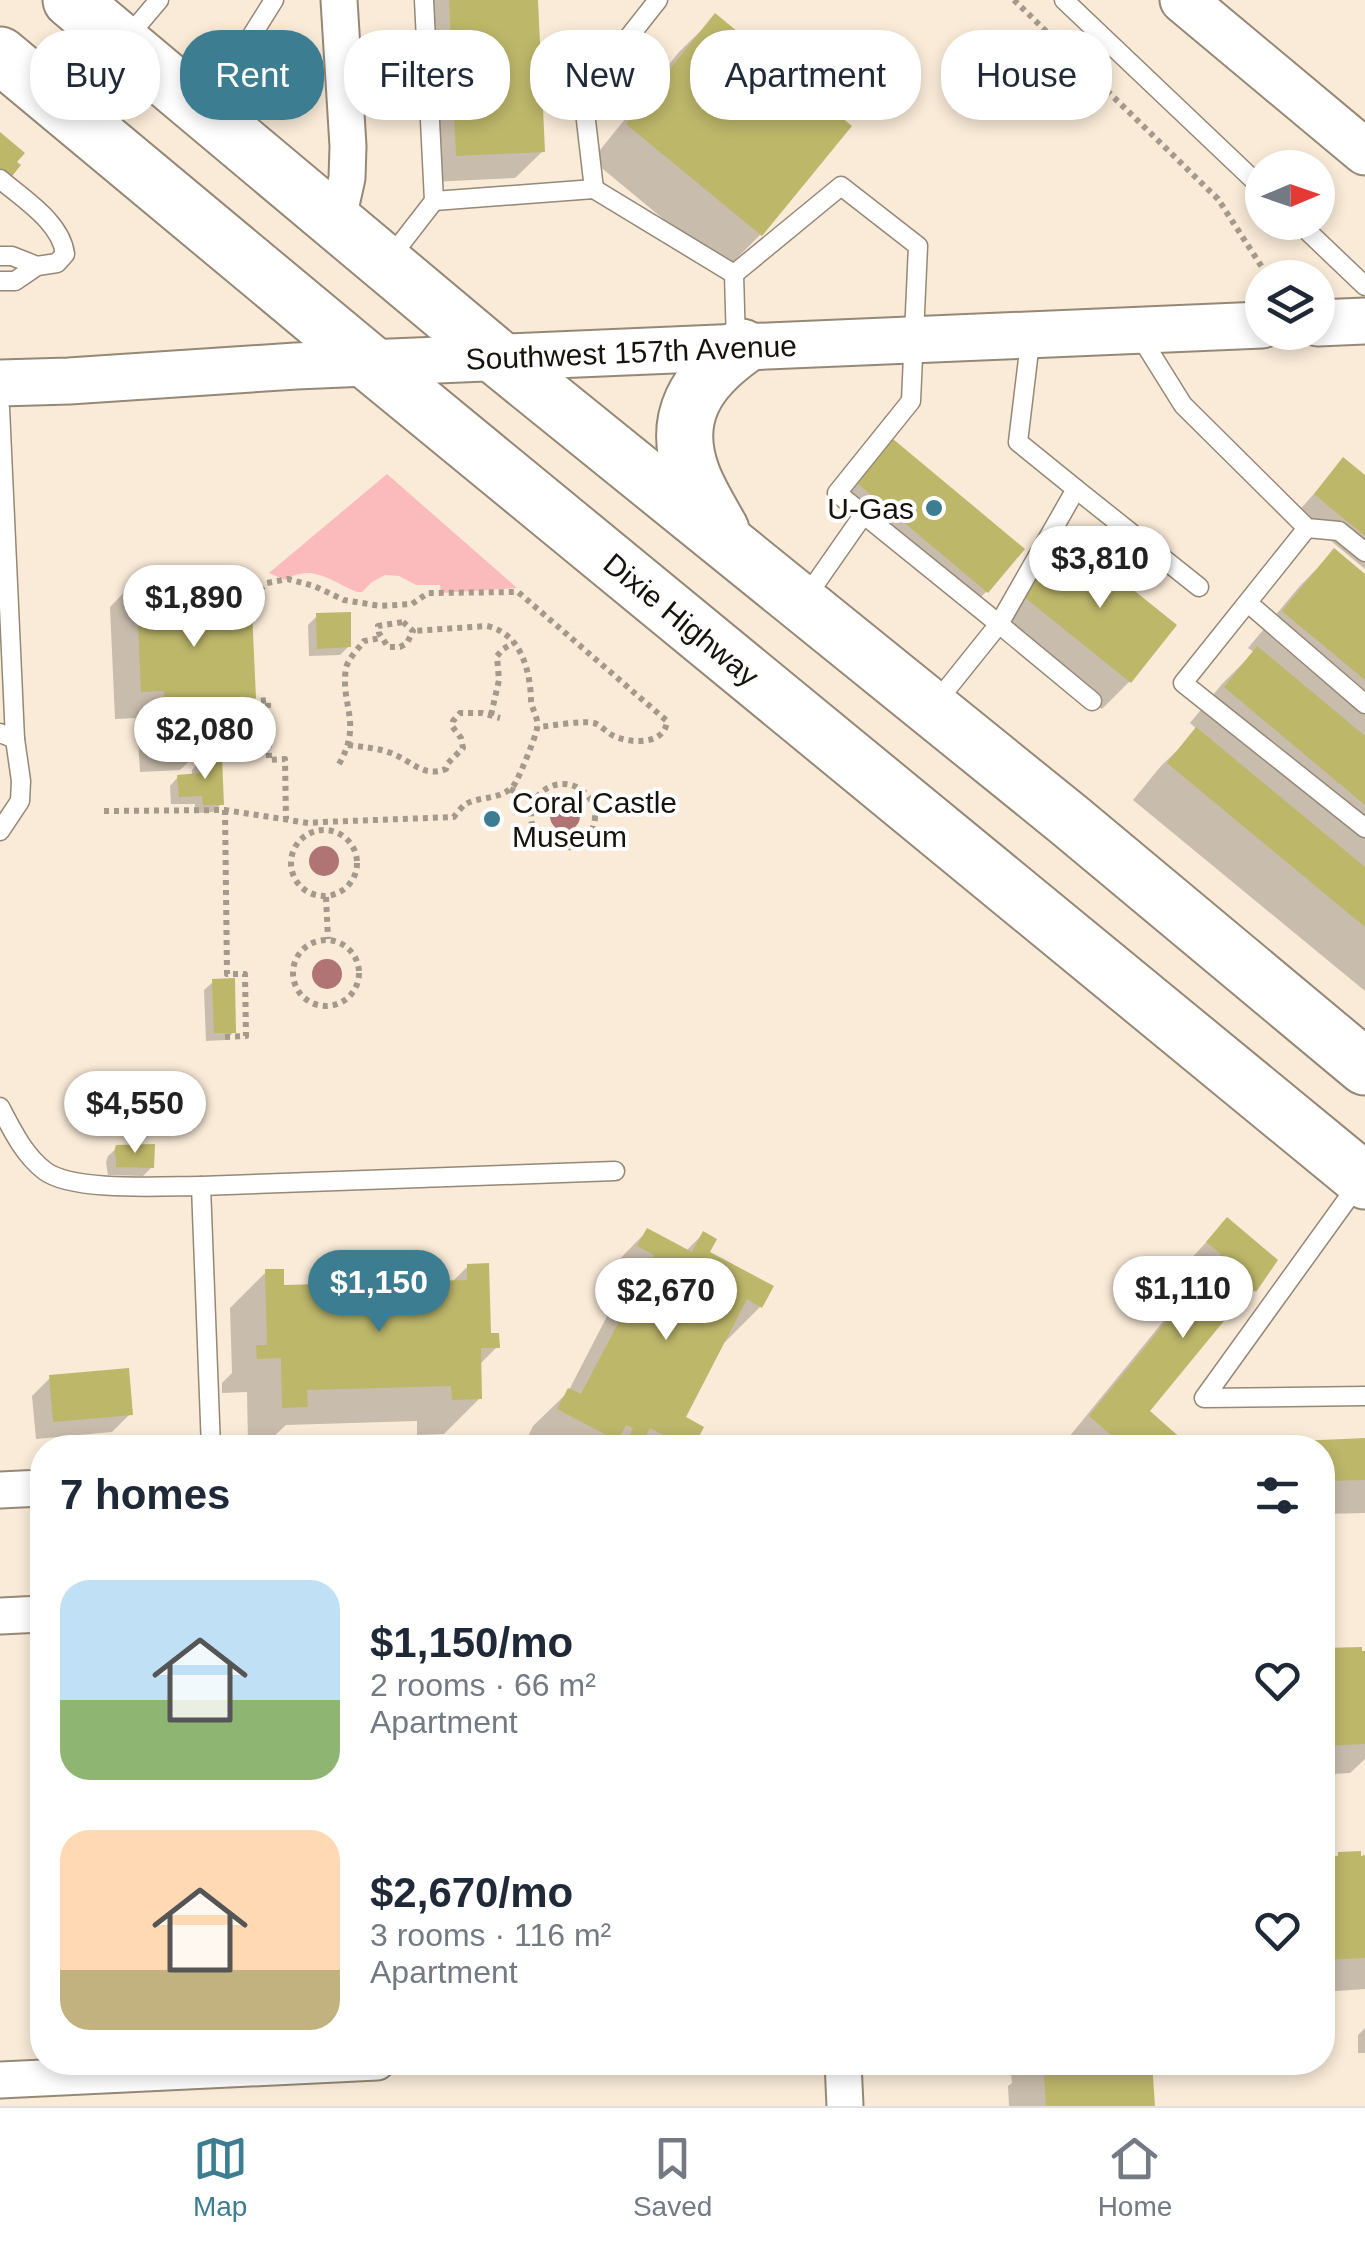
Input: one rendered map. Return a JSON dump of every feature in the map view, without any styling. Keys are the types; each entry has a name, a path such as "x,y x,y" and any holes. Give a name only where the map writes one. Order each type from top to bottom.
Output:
{"highway":[{"path":"72,0 107,30"},
{"name":"Dixie Highway","path":"0,55 1364,1180"},
{"path":"160,75 180,91"},
{"path":"215,120 498,358 1069,820 1365,1067"},
{"path":"729,546 691,473 685,439 688,406 702,383 739,347"}],"street":[{"path":"337,223 347,178 348,146 339,0"},
{"path":"1183,0 1365,152"},
{"path":"1335,321 1365,320"},
{"name":"Southwest 157th Avenue","path":"0,382 1245,325"},
{"path":"0,1490 30,1489"},
{"path":"0,1616 30,1615"},
{"path":"0,2080 104,2075"},
{"path":"844,2075 845,2106"}],"lane":[{"path":"133,30 160,0"},
{"path":"255,30 274,0"},
{"path":"386,264 434,201 424,0"},
{"path":"594,189 583,95 658,0"},
{"path":"1064,0 1245,172"},
{"path":"0,178 50,223 65,254 57,264 38,266 12,256 0,256"},
{"path":"734,274 841,186 918,246 912,401 837,493 1092,701"},
{"path":"434,201 594,189 734,274"},
{"path":"1317,240 1365,286"},
{"path":"0,281 15,281 38,266"},
{"path":"734,274 739,347"},
{"path":"1136,330 1182,404 1307,528 1339,532 1365,552"},
{"path":"1031,334 1018,442 1199,587"},
{"path":"0,408 7,736 20,781 20,801 0,832"},
{"path":"930,709 998,624 1076,488"},
{"path":"800,604 864,514"},
{"path":"1307,528 1183,683 1365,828"},
{"path":"1248,603 1365,704"},
{"path":"0,1107 20,1144 47,1174 91,1186 201,1186 615,1170"},
{"path":"1364,1180 1204,1398 1365,1396"},
{"path":"201,1186 211,1435"}],"path":[{"path":"1014,0 1218,199 1257,260"},
{"path":"252,596 266,583 288,579 344,600 380,606 412,604 428,592 518,592 667,721 662,734 644,740 618,738 593,723 538,727"},
{"path":"104,810 225,810 323,826 344,836 357,854 354,878 338,894 306,892 298,885 291,866 295,846 302,837 323,826 454,816 464,805 510,789 537,734 528,668 521,652 498,628 413,631 404,622 378,626 388,647 394,648 407,643 413,631"},
{"path":"340,764 348,745 346,667 364,641 382,638"},
{"path":"491,715 499,680 497,656 502,648 513,643"},
{"path":"252,702 268,700 269,760 285,759 286,820"},
{"path":"348,745 380,749 398,755 418,769 440,772 464,748 452,726 456,716 464,712 500,718"},
{"path":"552,785 574,786 584,791 591,800 595,822 591,832 584,841 563,849 544,843 532,827 534,802 552,785"},
{"path":"510,789 534,802"},
{"path":"225,810 227,974 246,974 246,1036 225,1036"},
{"path":"326,896 328,939"},
{"path":"328,939 354,954 360,976 350,997 329,1006 309,1002 292,976 304,947 328,939"}],"shaded area":[{"path":"387,474 517,588 441,593 440,585 416,585 399,576 385,575 357,592 313,573 285,580 269,573"}],"building":[{"path":"449,0 538,0 539,30 530,30 530,120 544,120 545,152 456,156 454,120 510,120 510,30 450,30"},
{"path":"715,13 736,30 701,30"},
{"path":"690,44 690,120 845,120 852,126 762,236 626,124 629,120 670,120 670,69"},
{"path":"0,132 25,153 17,162 21,165 0,191"},
{"path":"893,439 1025,549 988,593 857,483"},
{"path":"1343,457 1365,475 1365,536 1314,494"},
{"path":"1070,539 1177,625 1131,683 1023,596"},
{"path":"1334,548 1365,574 1365,680 1282,611"},
{"path":"204,574 204,591 251,589 256,698 209,700 210,744 166,746 164,691 141,692 136,577"},
{"path":"351,612 351,647 317,649 316,613"},
{"path":"1257,646 1365,736 1365,805 1224,687"},
{"path":"1196,727 1365,867 1365,927 1167,763"},
{"path":"222,757 224,805 203,805 202,796 179,797 177,775 200,773 199,759"},
{"path":"235,978 236,1033 214,1033 212,979"},
{"path":"155,1144 154,1168 116,1167 116,1145"},
{"path":"1227,1217 1278,1260 1256,1292 1251,1288 1150,1411 1177,1435 1111,1435 1089,1416 1221,1254 1206,1242"},
{"path":"647,1228 692,1252 703,1231 717,1239 710,1252 774,1286 762,1308 747,1299 686,1417 704,1427 700,1435 663,1435 650,1428 646,1435 630,1435 633,1428 626,1425 621,1435 607,1435 557,1409 568,1388 581,1394 654,1255 637,1246"},
{"path":"489,1263 491,1333 499,1333 500,1348 481,1348 482,1399 452,1400 451,1386 307,1390 308,1407 282,1408 281,1358 257,1359 256,1345 267,1345 265,1269 284,1269 284,1285 467,1280 467,1264"},
{"path":"129,1368 133,1415 53,1422 49,1375"},
{"path":"1365,1438 1365,1480 1335,1481 1335,1439"},
{"path":"1362,1647 1365,1651 1365,1744 1335,1745 1335,1648"},
{"path":"1361,1851 1361,1856 1365,1855 1365,1958 1335,1959 1338,1852"},
{"path":"1044,2075 1153,2075 1155,2106 1046,2106"}],"place":[{"name":"U-Gas","path":"934,508"},
{"name":"Coral Castle Museum","path":"492,819"}]}
